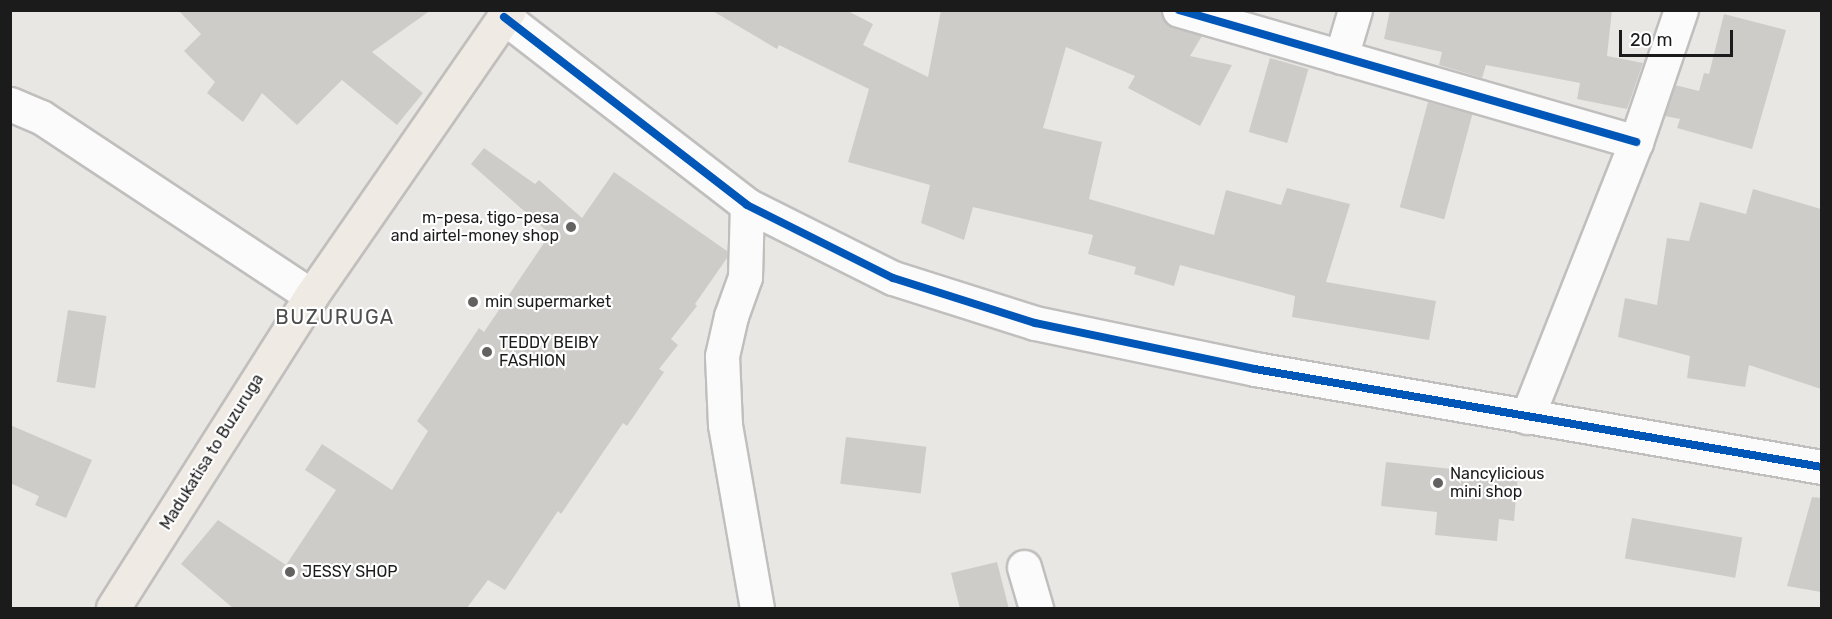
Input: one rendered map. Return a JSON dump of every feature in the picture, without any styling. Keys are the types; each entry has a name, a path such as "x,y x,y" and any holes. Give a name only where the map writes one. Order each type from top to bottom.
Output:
{"main road":[{"name":"Madukatisa to Buzuruga","path":"113,609 311,296 507,14"}],"street":[{"path":"1179,10 1636,142"},
{"path":"1341,57 1355,10"},
{"path":"1527,417 1636,142 1681,10"},
{"path":"507,14 747,205 893,278 1035,323 1255,369 1821,466"},
{"path":"10,104 41,117 311,296"},
{"path":"747,205 746,278 731,315 722,356 725,425 757,609"},
{"path":"1024,567 1036,609"}],"building":[{"path":"178,10 431,10 372,52 423,93 397,125 342,80 297,125 262,93 243,122 207,93 215,82 184,51 201,34"},
{"path":"711,10 846,10 873,24 863,45 928,77 941,10 1161,10 1166,23 1202,36 1190,56 1232,65 1200,126 1128,88 1135,76 1066,47 1043,128 1102,142 1089,199 1214,235 1226,190 1281,205 1287,188 1350,204 1326,282 1436,301 1429,340 1292,317 1295,296 1180,265 1174,286 1134,274 1136,267 1088,254 1093,235 973,207 964,240 921,223 930,185 848,162 869,89 779,45 777,49"},
{"path":"1390,10 1612,10 1607,56 1643,63 1627,109 1577,99 1580,83 1486,65 1482,78 1439,65 1442,52 1384,39"},
{"path":"1724,14 1786,30 1752,149 1677,128 1680,119 1665,116 1675,85 1699,91 1704,73 1709,74"},
{"path":"1270,58 1308,69 1287,143 1249,132"},
{"path":"1428,102 1472,114 1444,219 1400,207"},
{"path":"484,148 535,184 539,180 582,218 614,172 727,251 727,258 695,304 697,306 671,339 678,345 659,369 664,372 627,426 623,423 561,514 558,511 505,590 488,580 466,609 234,609 181,564 218,520 286,565 336,490 305,470 322,444 392,490 428,431 417,421 479,328 484,332 550,234 471,164"},
{"path":"1753,189 1821,209 1821,389 1749,365 1745,387 1687,378 1690,356 1618,337 1625,298 1657,305 1667,238 1689,241 1700,202 1746,214"},
{"path":"68,310 107,316 95,388 57,382"},
{"path":"10,425 92,460 66,518 35,505 39,496 10,483"},
{"path":"846,437 926,447 921,494 840,484"},
{"path":"1386,462 1518,476 1514,521 1499,519 1497,541 1435,535 1437,512 1381,506"},
{"path":"1812,497 1821,498 1821,592 1787,586"},
{"path":"1632,518 1742,537 1735,578 1625,558"},
{"path":"997,562 1009,609 960,609 951,573"}],"cycle path":[{"path":"1179,10 1636,142"},
{"path":"504,17 747,205 893,278 1035,323 1255,369 1822,467"}],"place":[{"name":"m-pesa, tigo-pesa and airtel-money shop","path":"571,227"},
{"name":"min supermarket","path":"473,302"},
{"name":"TEDDY BEIBY FASHION","path":"487,352"},
{"name":"Nancylicious mini shop","path":"1438,483"},
{"name":"JESSY SHOP","path":"290,572"}],"district":[{"name":"BUZURUGA","path":"335,317"}]}
